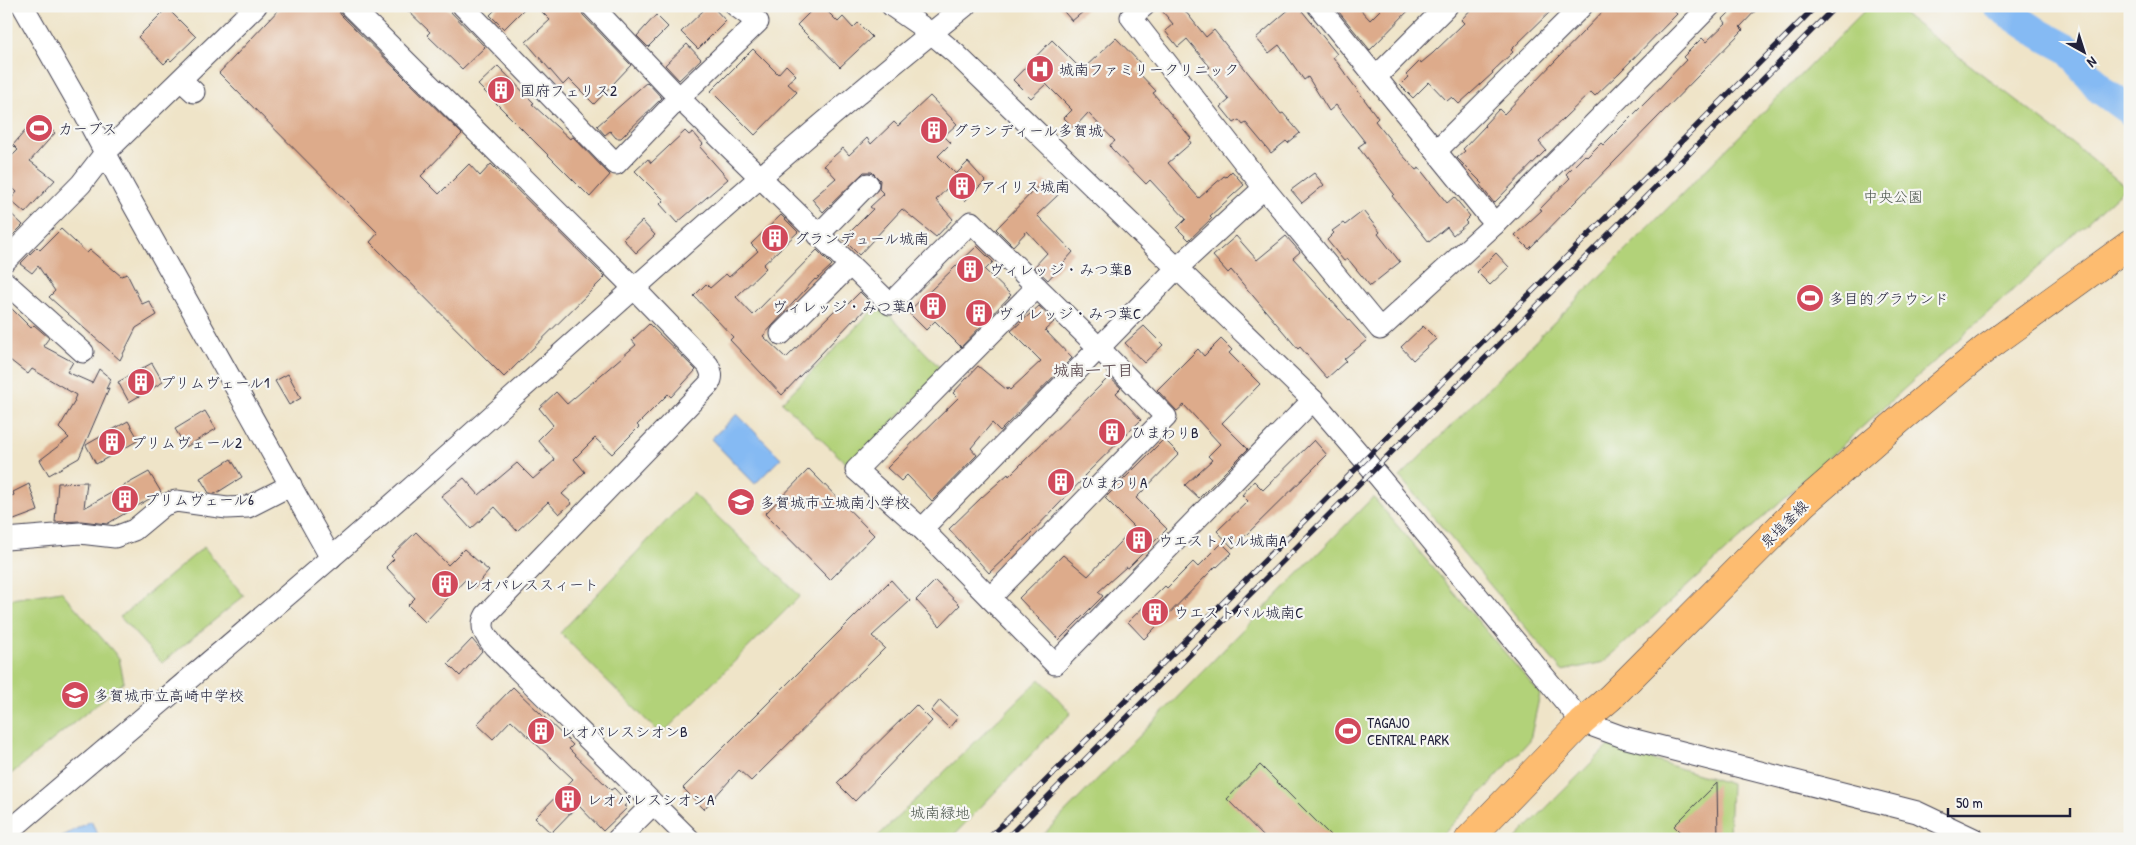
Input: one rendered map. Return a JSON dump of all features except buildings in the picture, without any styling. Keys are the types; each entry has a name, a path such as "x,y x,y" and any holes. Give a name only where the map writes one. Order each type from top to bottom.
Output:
{"main road":[{"name":"泉塩釜線","path":"1469,839 1582,722 1611,697 1804,503 1985,349 2130,244"}],"street":[{"path":"23,6 84,112 331,558"},
{"path":"6,260 81,184 105,153 187,86 256,6"},
{"path":"350,6 635,289 712,372 712,379 702,391 482,621 482,629 494,646 689,839"},
{"path":"463,6 616,164 679,98 758,22 736,6"},
{"path":"592,6 679,98 890,304 971,222 1166,417 990,598"},
{"path":"892,6 932,33 1312,400 1379,476 1582,722 1623,737 1916,812 1974,839"},
{"path":"6,834 331,558 635,289 758,177 965,6"},
{"path":"1144,6 1131,17 1264,188 1380,329 1495,224 1710,6"},
{"path":"1318,6 1495,224"},
{"path":"1376,77 1447,6"},
{"path":"1436,151 1582,6"},
{"path":"818,235 868,184"},
{"path":"922,529 1176,269 1264,188"},
{"path":"781,334 850,265"},
{"path":"6,283 83,352"},
{"path":"1037,287 856,470 922,529 1056,664 1312,400"},
{"path":"6,539 80,532 114,537 134,530 164,505 176,501 227,508 248,507 291,485"},
{"path":"618,839 654,804"}],"green space":[{"name":"中央公園","path":"1869,6 1893,6 2077,147 2126,187 1604,662 1562,671 1400,477"},
{"path":"879,304 943,371 849,466 782,402"},
{"path":"693,493 800,596 661,735 560,633"},
{"path":"1373,497 1540,694 1530,740 1439,839 1039,839"},
{"path":"204,547 244,596 162,663 120,617"},
{"path":"61,591 119,658 124,682 6,778 6,600"},
{"name":"城南緑地","path":"1040,679 1071,713 950,839 875,839"},
{"path":"1610,744 1656,761 1731,784 1729,839 1515,839"}],"water":[{"path":"737,414 781,458 755,484 711,439"},
{"path":"91,821 100,839 61,839 63,836"}],"waterway":[{"path":"1998,6 2040,34 2068,49 2101,90 2130,111"}],"railway":[{"path":"988,839 1816,6"},
{"path":"1006,839 1836,6"}],"place":[{"name":"城南ファミリークリニック","path":"1040,69"},
{"name":"国府フェリス2","path":"501,90"},
{"name":"カーブス","path":"39,128"},
{"name":"グランディール多賀城","path":"934,130"},
{"name":"アイリス城南","path":"962,186"},
{"name":"グランデュール城南","path":"775,238"},
{"name":"ヴィレッジ・みつ葉B","path":"970,269"},
{"name":"多目的グラウンド","path":"1810,298"},
{"name":"ヴィレッジ・みつ葉A","path":"933,306"},
{"name":"ヴィレッジ・みつ葉C","path":"979,313"},
{"name":"プリムヴェール1","path":"141,382"},
{"name":"ひまわりB","path":"1112,432"},
{"name":"プリムヴェール2","path":"112,442"},
{"name":"ひまわりA","path":"1061,482"},
{"name":"プリムヴェール6","path":"125,499"},
{"name":"多賀城市立城南小学校","path":"741,502"},
{"name":"ウエストパル城南A","path":"1139,540"},
{"name":"レオパレススィート","path":"445,584"},
{"name":"ウエストパル城南C","path":"1155,612"},
{"name":"多賀城市立高崎中学校","path":"75,695"},
{"name":"レオパレスシオンB","path":"541,731"},
{"name":"TAGAJO CENTRAL PARK","path":"1348,731"},
{"name":"レオパレスシオンA","path":"568,799"}],"district":[{"name":"城南一丁目","path":"1093,370"}]}
